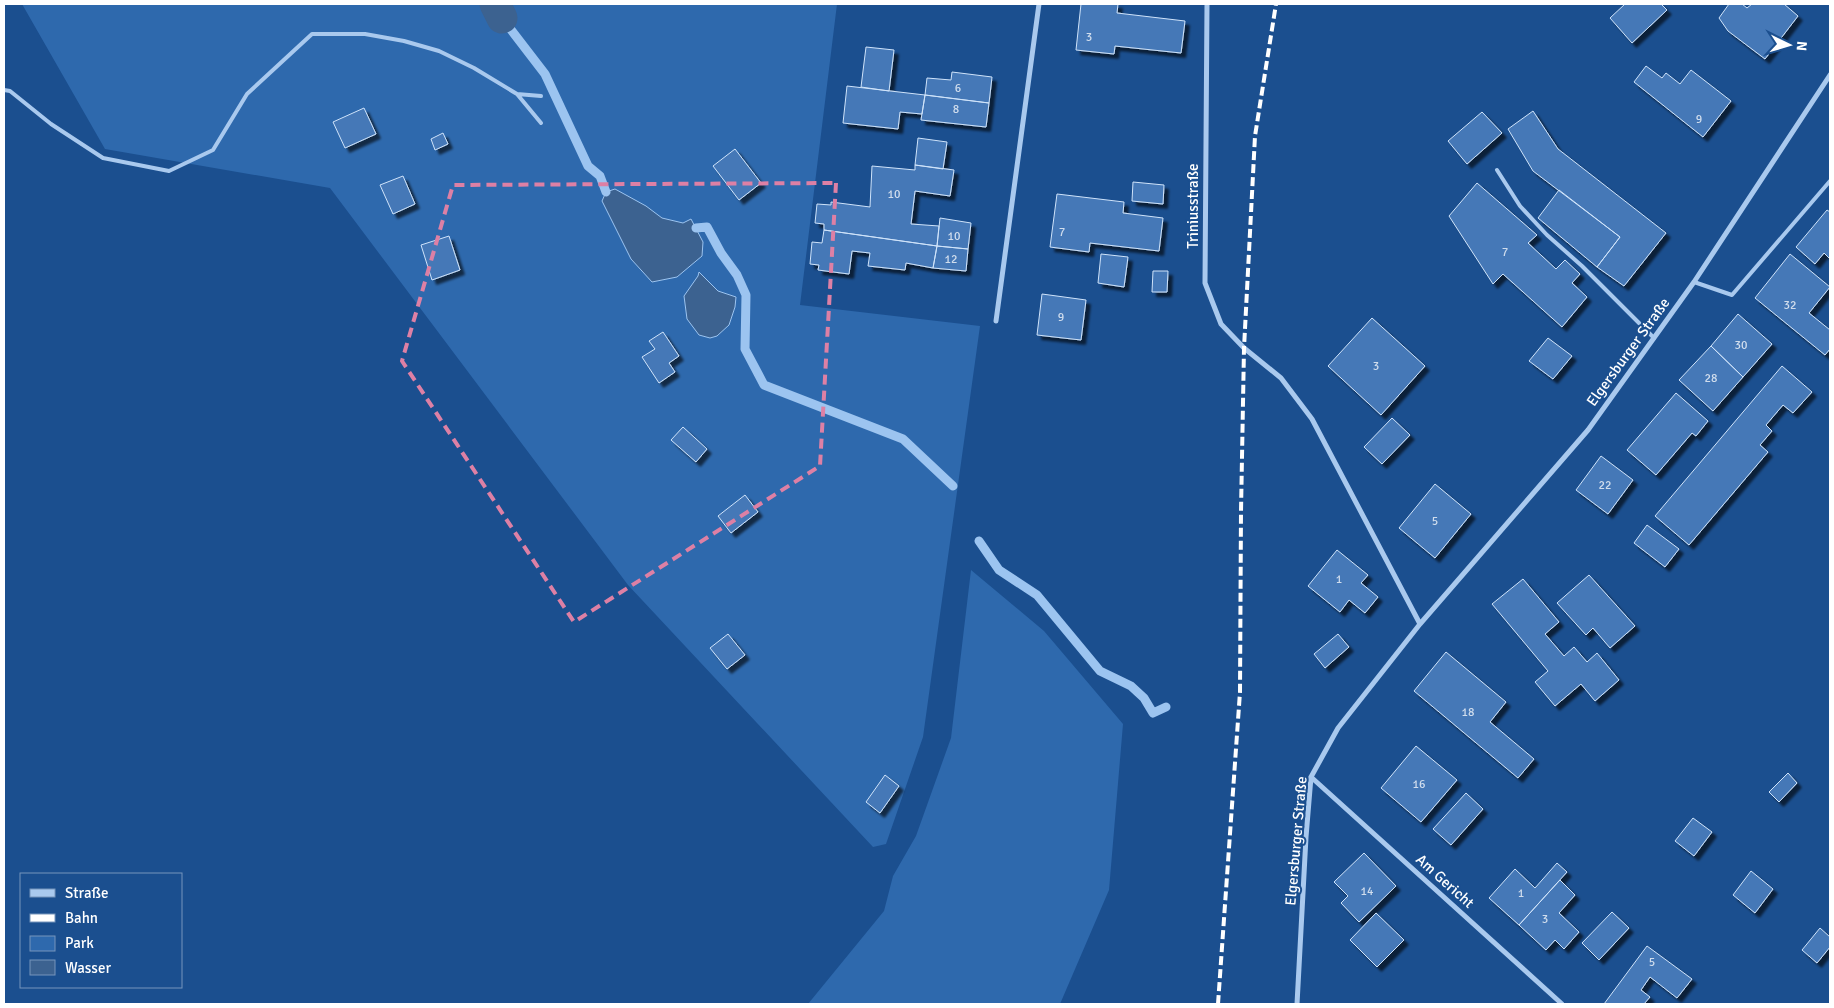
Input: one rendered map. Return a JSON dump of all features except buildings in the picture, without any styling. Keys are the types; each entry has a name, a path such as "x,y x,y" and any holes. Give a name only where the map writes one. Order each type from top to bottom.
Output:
{"street":[{"path":"996,321 1039,4"},
{"name":"Triniusstraße","path":"1207,4 1205,283 1221,324 1244,348 1281,378 1312,419 1420,624"},
{"name":"Elgersburger Straße","path":"1297,1004 1311,777 1338,728 1420,624 1588,430 1694,282 1830,75"},
{"name":"Am Gericht","path":"1311,777 1562,1004"}],"lane":[{"path":"4,90 10,90 51,124 103,158 169,171 213,150 247,94 312,34 365,34 404,41 439,51 474,68 517,94 541,124"},
{"path":"517,94 541,96"},
{"path":"1497,170 1520,206 1546,235 1582,266 1654,338"},
{"path":"1694,282 1732,295 1830,181"}],"highlighted area":[{"path":"836,183 820,466 574,622 402,361 453,185"}],"green space":[{"path":"22,4 837,4 800,305 980,326 923,737 886,844 873,847 628,585 330,188 105,149"},
{"path":"971,570 1044,631 1123,724 1109,890 1060,1004 808,1004 884,911 893,876 916,836 951,738"}],"water":[{"path":"615,189 646,206 662,218 683,223 691,219 703,242 702,256 677,277 652,282 631,259 602,201 606,192"},
{"path":"699,272 718,291 736,297 729,325 717,336 710,338 699,335 687,319 684,296"}],"waterway":[{"path":"495,4 502,18"},
{"path":"502,18 545,74 588,166 600,176 606,192"},
{"path":"696,228 707,227 721,253 737,275 746,295 745,349 764,385 903,439 953,486"},
{"path":"979,541 999,570 1037,595 1100,671 1131,686 1144,698 1153,713 1166,707"}],"railway":[{"path":"1218,1004 1240,692 1244,348 1255,136 1276,4"}]}
